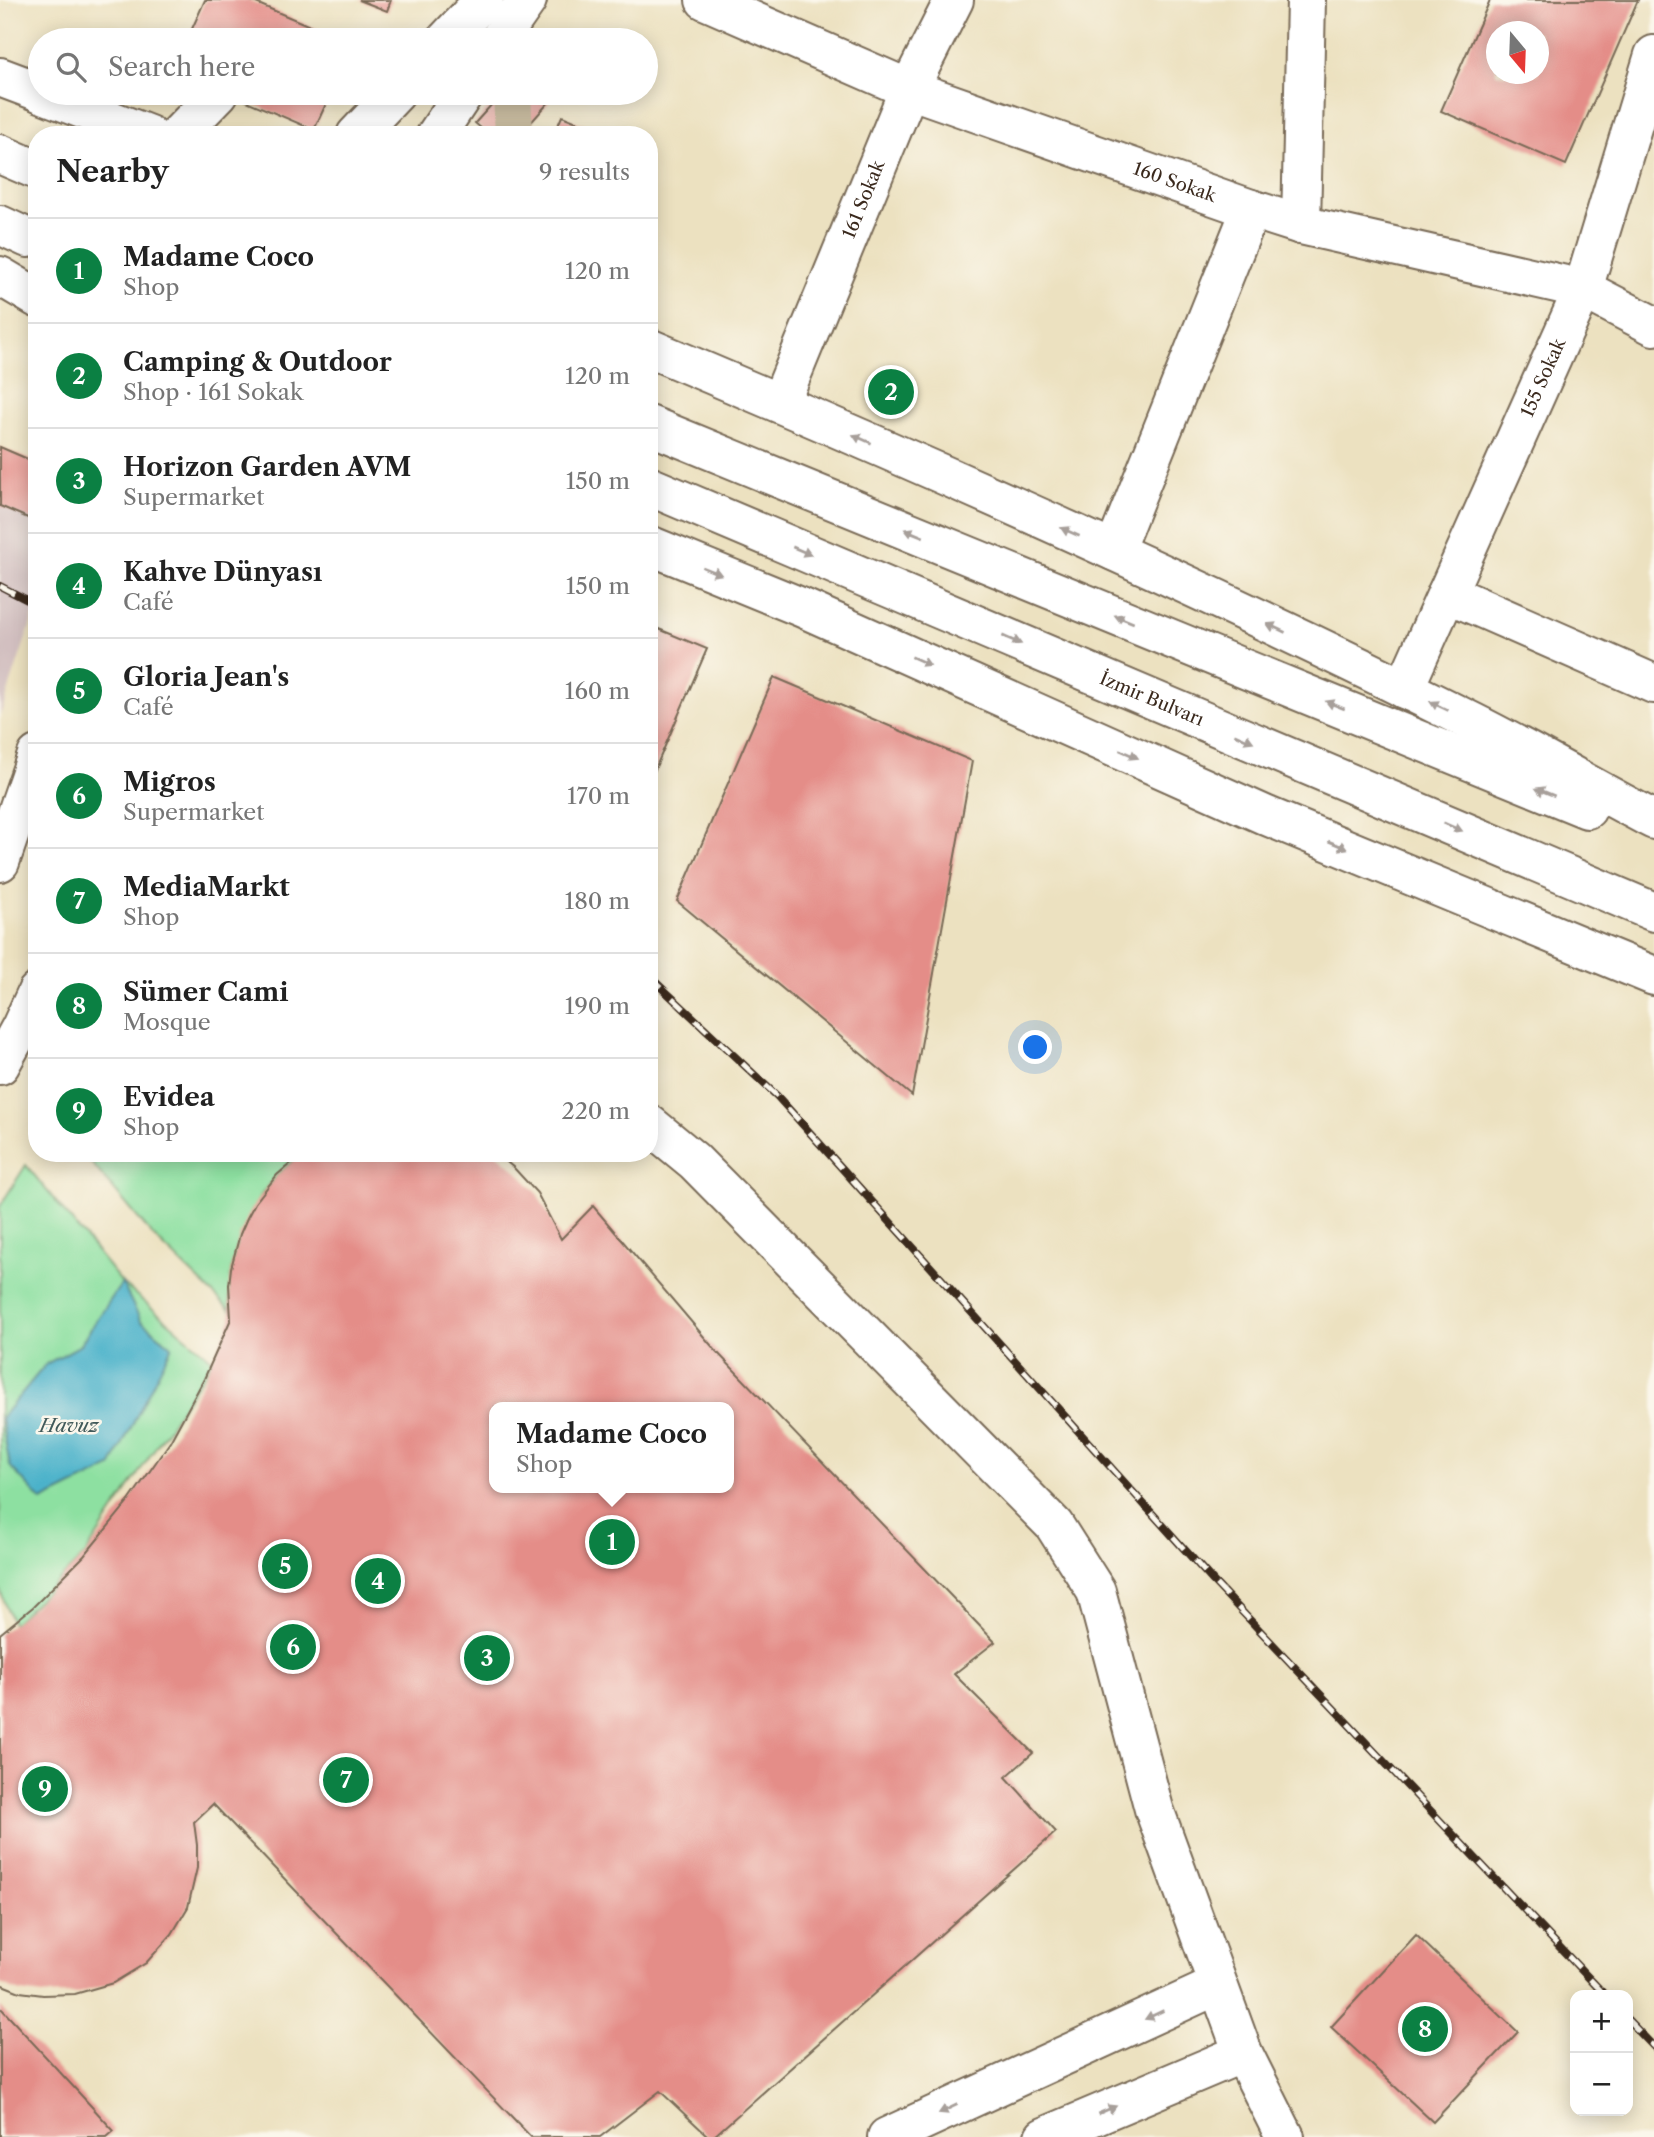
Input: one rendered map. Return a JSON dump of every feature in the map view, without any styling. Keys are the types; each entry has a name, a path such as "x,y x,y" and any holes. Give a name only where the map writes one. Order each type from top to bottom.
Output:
{"street":[{"name":"160 Sokak","path":"705,0 909,89 1251,209 1301,225 1583,289 1654,327"},
{"name":"161 Sokak","path":"780,403 909,89 954,0"},
{"path":"1301,225 1306,0"},
{"path":"484,28 506,21"},
{"name":"155 Sokak","path":"1404,689 1583,289 1654,55"},
{"path":"0,77 28,88"},
{"path":"70,105 121,126"},
{"path":"187,126 207,105"},
{"path":"365,126 385,105"},
{"path":"442,126 456,105"},
{"path":"0,154 28,166"},
{"path":"1114,551 1251,209"},
{"path":"658,352 1114,551 1474,723 1654,820"},
{"path":"658,429 1654,836"},
{"name":"İzmir Bulvarı","path":"658,490 1654,912"},
{"path":"658,549 803,608 1267,816 1654,976"},
{"path":"1447,593 1654,684"},
{"path":"1474,723 1654,790"},
{"path":"0,862 28,781"},
{"path":"0,1065 28,1013"},
{"path":"658,1131 694,1161 1055,1525 1096,1591 1154,1809 1216,1986 1243,2053 1285,2137"},
{"path":"887,2137 1216,1986"},
{"path":"1044,2137 1243,2053"}],"shaded area":[{"path":"0,462 28,473 28,632 0,716"}],"green space":[{"path":"91,1162 292,1162 279,1173 257,1201 242,1233 232,1266 230,1310 153,1236"},
{"path":"26,1165 122,1283 213,1360 84,1556 13,1624 0,1590 0,1206"}],"water":[{"name":"Havuz","path":"122,1283 141,1321 172,1346 111,1467 42,1501 10,1466 1,1418 46,1364 79,1346"}],"building":[{"path":"205,0 249,0 315,28 192,28"},
{"path":"359,0 391,0 387,11"},
{"path":"1490,0 1638,0 1566,165 1441,111"},
{"path":"256,105 325,105 316,126 305,126"},
{"path":"491,105 546,105 528,126 478,126 475,123"},
{"path":"562,116 587,126 558,126"},
{"path":"0,447 28,459 28,518 0,506"},
{"path":"658,629 707,649 658,762"},
{"path":"774,677 972,761 912,1096 677,901"},
{"path":"292,1162 507,1162 537,1193 561,1239 593,1206 716,1351 995,1642 954,1674 1033,1753 1006,1777 1056,1832 713,2137 709,2137 660,2091 600,2137 531,2137 213,1804 194,1822 197,1868 188,1907 172,1934 146,1963 113,1983 75,1994 43,1995 20,1992 0,1984 0,1634 33,1607 84,1556 129,1501 170,1442 204,1379 231,1319 231,1268 240,1234 255,1203 277,1175"},
{"path":"1416,1935 1518,2032 1433,2122 1331,2027"},
{"path":"0,2007 114,2131 107,2137 0,2137"}],"tunnel":[{"path":"513,105 514,126"}],"railway":[{"path":"0,586 28,600"},
{"path":"658,984 777,1096 1213,1581 1600,1990"},
{"path":"1633,2025 1654,2047"}],"place":[{"name":"Camping & Outdoor","path":"891,392"},
{"name":"Madame Coco","path":"612,1542"},
{"name":"Gloria Jean's","path":"285,1566"},
{"name":"Kahve Dünyası","path":"378,1581"},
{"name":"Migros","path":"293,1647"},
{"name":"Horizon Garden AVM","path":"487,1658"},
{"name":"MediaMarkt","path":"346,1780"},
{"name":"Evidea","path":"45,1789"},
{"name":"Sümer Cami","path":"1425,2029"}]}
